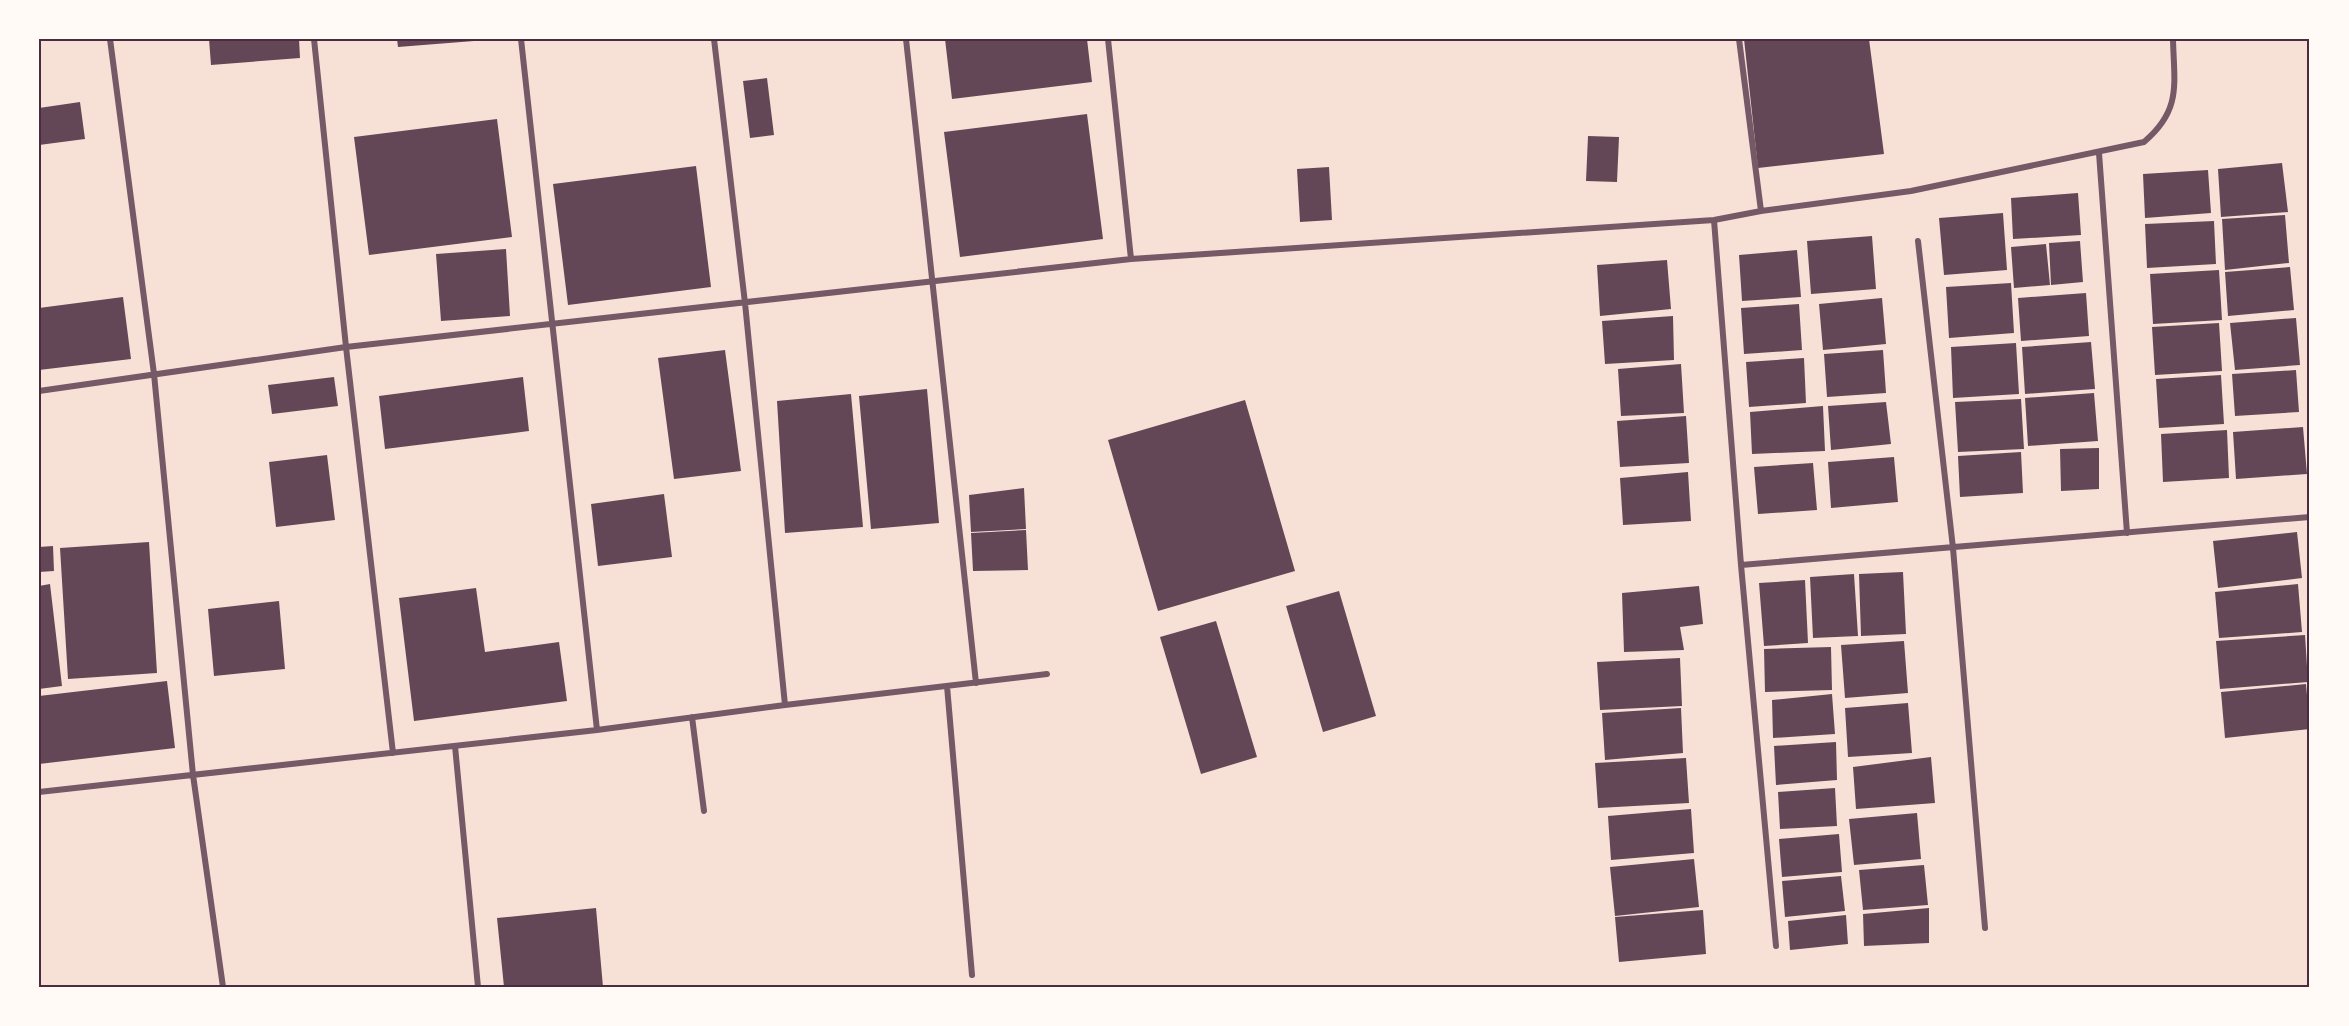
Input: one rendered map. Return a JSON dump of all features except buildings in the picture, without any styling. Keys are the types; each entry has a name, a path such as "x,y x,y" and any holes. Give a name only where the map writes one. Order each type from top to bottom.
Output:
{"street":[{"path":"110,39 154,375 193,775 223,987"},
{"path":"314,39 346,347 393,753"},
{"path":"521,39 597,730"},
{"path":"714,39 745,303 785,705"},
{"path":"906,39 976,683"},
{"path":"1108,39 1131,259"},
{"path":"1738,39 1761,211"},
{"path":"39,392 346,347 1131,259 1714,220 1761,211 1911,191 2144,142 2157,132 2167,117 2174,97 2173,39"},
{"path":"2098,153 2127,533"},
{"path":"1714,220 1741,566 1776,946"},
{"path":"1918,241 1953,548 1985,928"},
{"path":"1741,566 2310,517"},
{"path":"39,792 597,730 1047,674"},
{"path":"947,686 972,975"},
{"path":"692,717 704,811"},
{"path":"455,746 478,987"}]}
